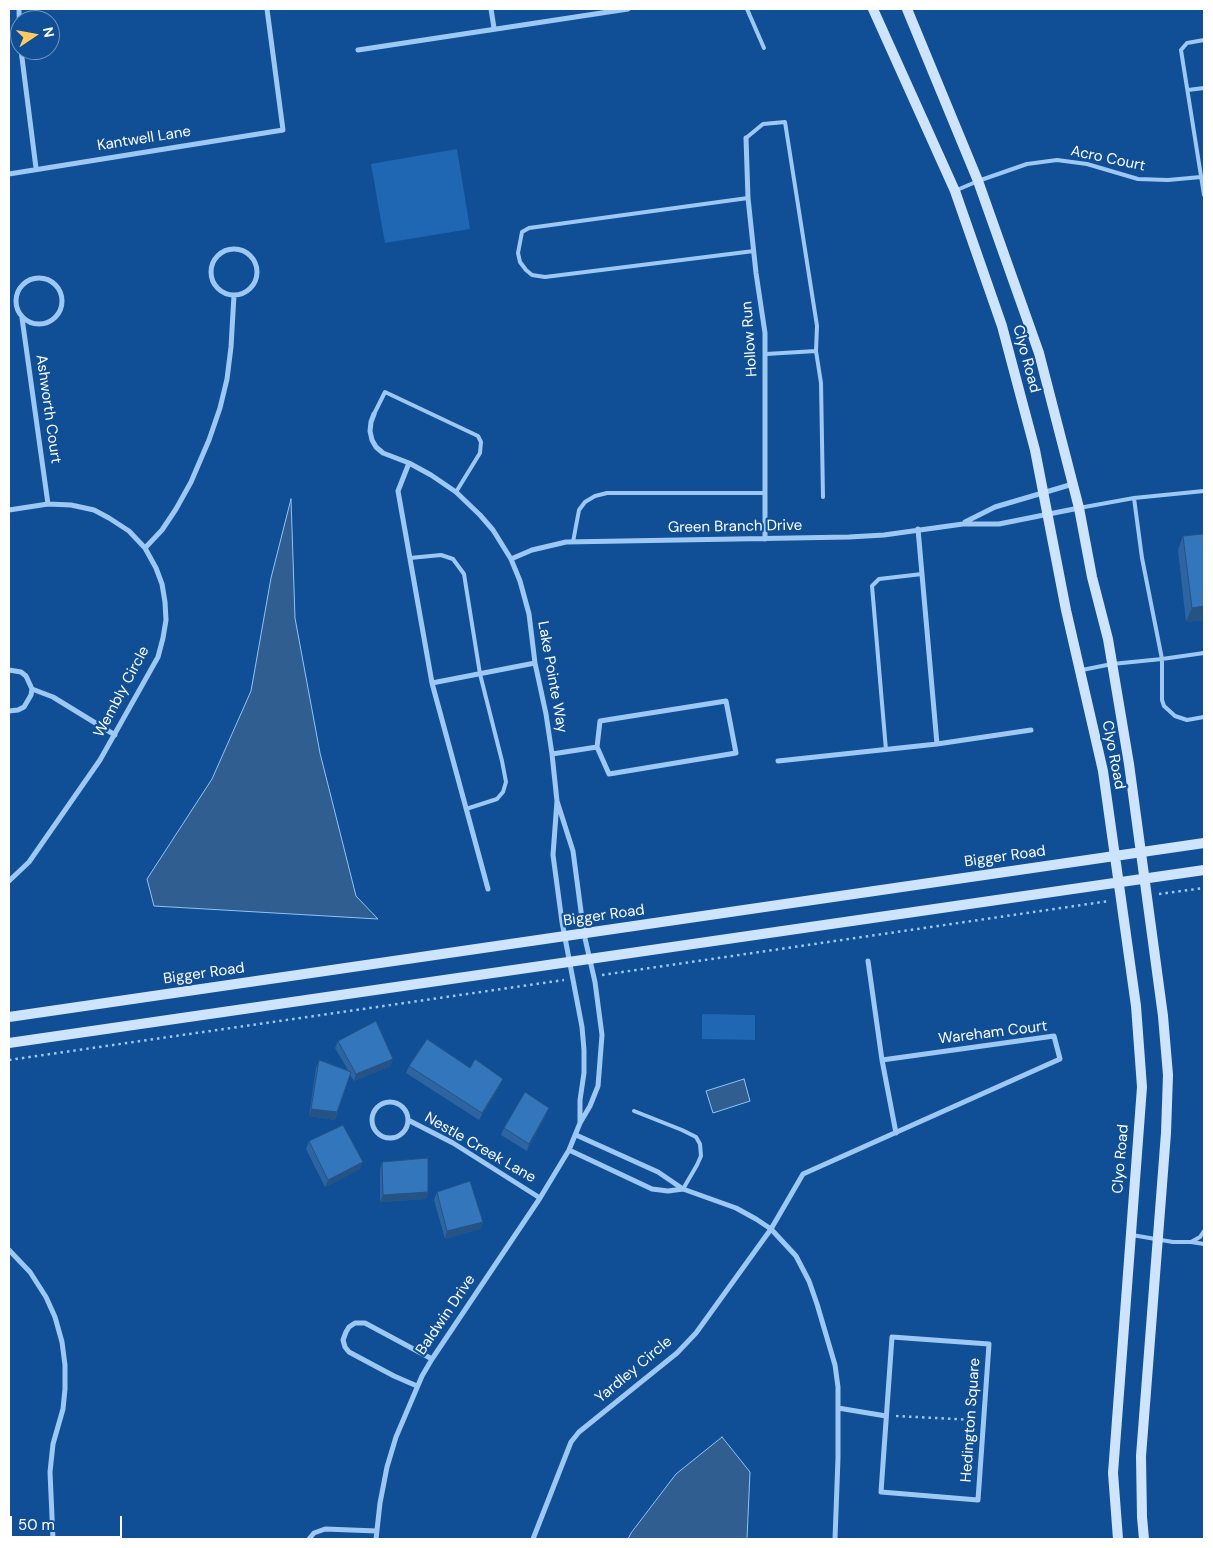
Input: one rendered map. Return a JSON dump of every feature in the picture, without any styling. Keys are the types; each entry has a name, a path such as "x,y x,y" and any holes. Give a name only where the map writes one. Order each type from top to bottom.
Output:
{"street":[{"name":"Kantwell Lane","path":"9,174 36,168 283,130 267,9"},
{"path":"491,9 494,28"},
{"path":"358,50 628,9"},
{"name":"Clyo Road","path":"873,9 954,191 1002,326 1035,450 1079,670 1103,770 1136,1006 1142,1087 1113,1473 1118,1539"},
{"name":"Clyo Road","path":"907,9 978,181 1040,354 1080,508 1092,577 1112,664 1128,764 1163,1016 1168,1075 1166,1132 1141,1456 1144,1539"},
{"path":"22,60 36,168"},
{"name":"Hollow Run","path":"746,138 748,198 766,354 765,538"},
{"path":"235,248 243,250 254,261 256,276 254,284 248,290 242,294 234,295 220,290 214,285 210,271 212,264 221,252 235,248"},
{"name":"Ashworth Court","path":"22,318 36,325 51,322 57,317 62,302 58,288 46,279 30,279 24,283 16,296 16,304 22,318 48,504"},
{"path":"145,548 162,530 176,509 191,482 210,440 227,379 234,295"},
{"name":"Lake Pointe Way","path":"374,414 370,431 376,447 383,453 431,475 456,492 480,514 493,530 520,581 528,614 552,754 556,801 553,855 565,936"},
{"path":"408,463 398,492 432,683 488,888"},
{"name":"Green Branch Drive","path":"963,524 996,507 1073,484"},
{"name":"Wembly Circle","path":"9,510 48,504 71,505 94,510 109,518 128,531 145,548 162,584 166,611 163,638 158,657 100,760 29,862 9,881"},
{"name":"Green Branch Drive","path":"510,560 547,545 573,542 849,537 963,524 999,524 1080,508"},
{"path":"918,529 937,744"},
{"path":"432,683 535,663"},
{"path":"9,670 21,672 26,676 32,689 31,695 24,707 9,711"},
{"path":"32,689 54,697 115,734"},
{"path":"726,701 736,753 609,774 597,747 600,721 726,701"},
{"path":"778,761 937,744 1031,730"},
{"path":"552,754 597,747"},
{"name":"Lake Pointe Way","path":"556,801 573,851 589,960"},
{"name":"Bigger Road","path":"9,1017 1204,843"},
{"path":"9,1043 1204,870"},
{"name":"Baldwin Drive","path":"565,936 582,1027 584,1050 580,1123"},
{"name":"Baldwin Drive","path":"376,1539 387,1467 396,1437 417,1386 432,1359 540,1198 569,1150 598,1086 602,1034 595,982 589,960"},
{"path":"868,961 882,1060 896,1133"},
{"name":"Wareham Court","path":"771,1229 803,1174 1060,1059 1054,1036 882,1060"},
{"name":"Nestle Creek Lane","path":"408,1120 404,1131 395,1137 389,1138 375,1130 372,1119 377,1108 388,1102 394,1102 404,1109 408,1120 453,1143 540,1198"},
{"path":"576,1135 658,1172 683,1189 736,1208 771,1229 796,1256 809,1281 835,1365 838,1387 835,1539"},
{"path":"569,1150 652,1189 668,1191 683,1189"},
{"name":"Yardley Circle","path":"532,1539 571,1442 579,1432 677,1353 696,1333 771,1229"},
{"path":"9,1250 30,1272 46,1297 62,1342 65,1364 65,1389 63,1408 53,1444 50,1472 53,1539"},
{"path":"417,1386 349,1352 345,1347 346,1332 355,1323 364,1323 432,1359"},
{"name":"Hedington Square","path":"892,1337 990,1344 978,1500 881,1492 886,1416 892,1337"},
{"path":"838,1408 886,1416"},
{"path":"309,1539 314,1533 325,1529 377,1531"}],"lane":[{"path":"747,9 764,48"},
{"path":"1204,40 1187,43 1181,50 1204,195"},
{"path":"1188,90 1204,88"},
{"path":"746,138 763,124 785,122 817,326 816,352 821,383 823,496"},
{"name":"Acro Court","path":"954,191 1027,164 1057,160 1087,164 1138,179 1168,180 1201,177"},
{"path":"748,198 530,228 522,232 518,252 520,262 526,270 532,275 545,277 754,251"},
{"path":"766,354 816,352"},
{"path":"374,414 385,392 478,436 481,442 480,453 456,492"},
{"path":"1080,508 1134,498 1204,491"},
{"path":"573,542 578,510 585,502 595,496 607,493 764,493"},
{"path":"1134,498 1142,558 1162,659 1162,700 1164,706 1175,716 1187,720 1204,717"},
{"path":"410,558 441,555 453,559 464,574 480,674 506,782 503,792 497,799 466,809"},
{"path":"886,750 872,586 879,579 922,574"},
{"path":"1079,670 1112,664 1204,654"},
{"path":"634,1111 696,1137 700,1144 701,1156 683,1189"},
{"path":"1191,1242 1200,1237 1204,1231"},
{"path":"1130,1234 1173,1242 1204,1244"}],"path":[{"path":"1163,894 1204,888"},
{"path":"607,974 1108,901"},
{"path":"9,1060 565,980"},
{"path":"886,1416 984,1421"}],"shaded area":[{"path":"457,149 470,229 385,243 371,164"},
{"path":"291,499 295,618 320,753 356,896 378,919 154,906 147,879 212,779 251,691 271,578"},
{"path":"702,1014 755,1015 755,1040 702,1039"},
{"path":"744,1079 750,1101 713,1113 706,1091"},
{"path":"722,1437 750,1472 747,1539 628,1539 676,1474"}],"building":[{"path":"1204,534 1204,606 1192,608 1183,536"},
{"path":"376,1021 393,1059 356,1074 338,1041"},
{"path":"427,1039 470,1068 475,1059 503,1079 482,1113 409,1066"},
{"path":"319,1060 351,1072 337,1112 311,1109"},
{"path":"525,1092 549,1108 529,1144 504,1128"},
{"path":"343,1125 363,1162 328,1180 309,1141"},
{"path":"428,1158 428,1192 383,1195 382,1162"},
{"path":"470,1181 483,1222 447,1231 437,1192"}]}
